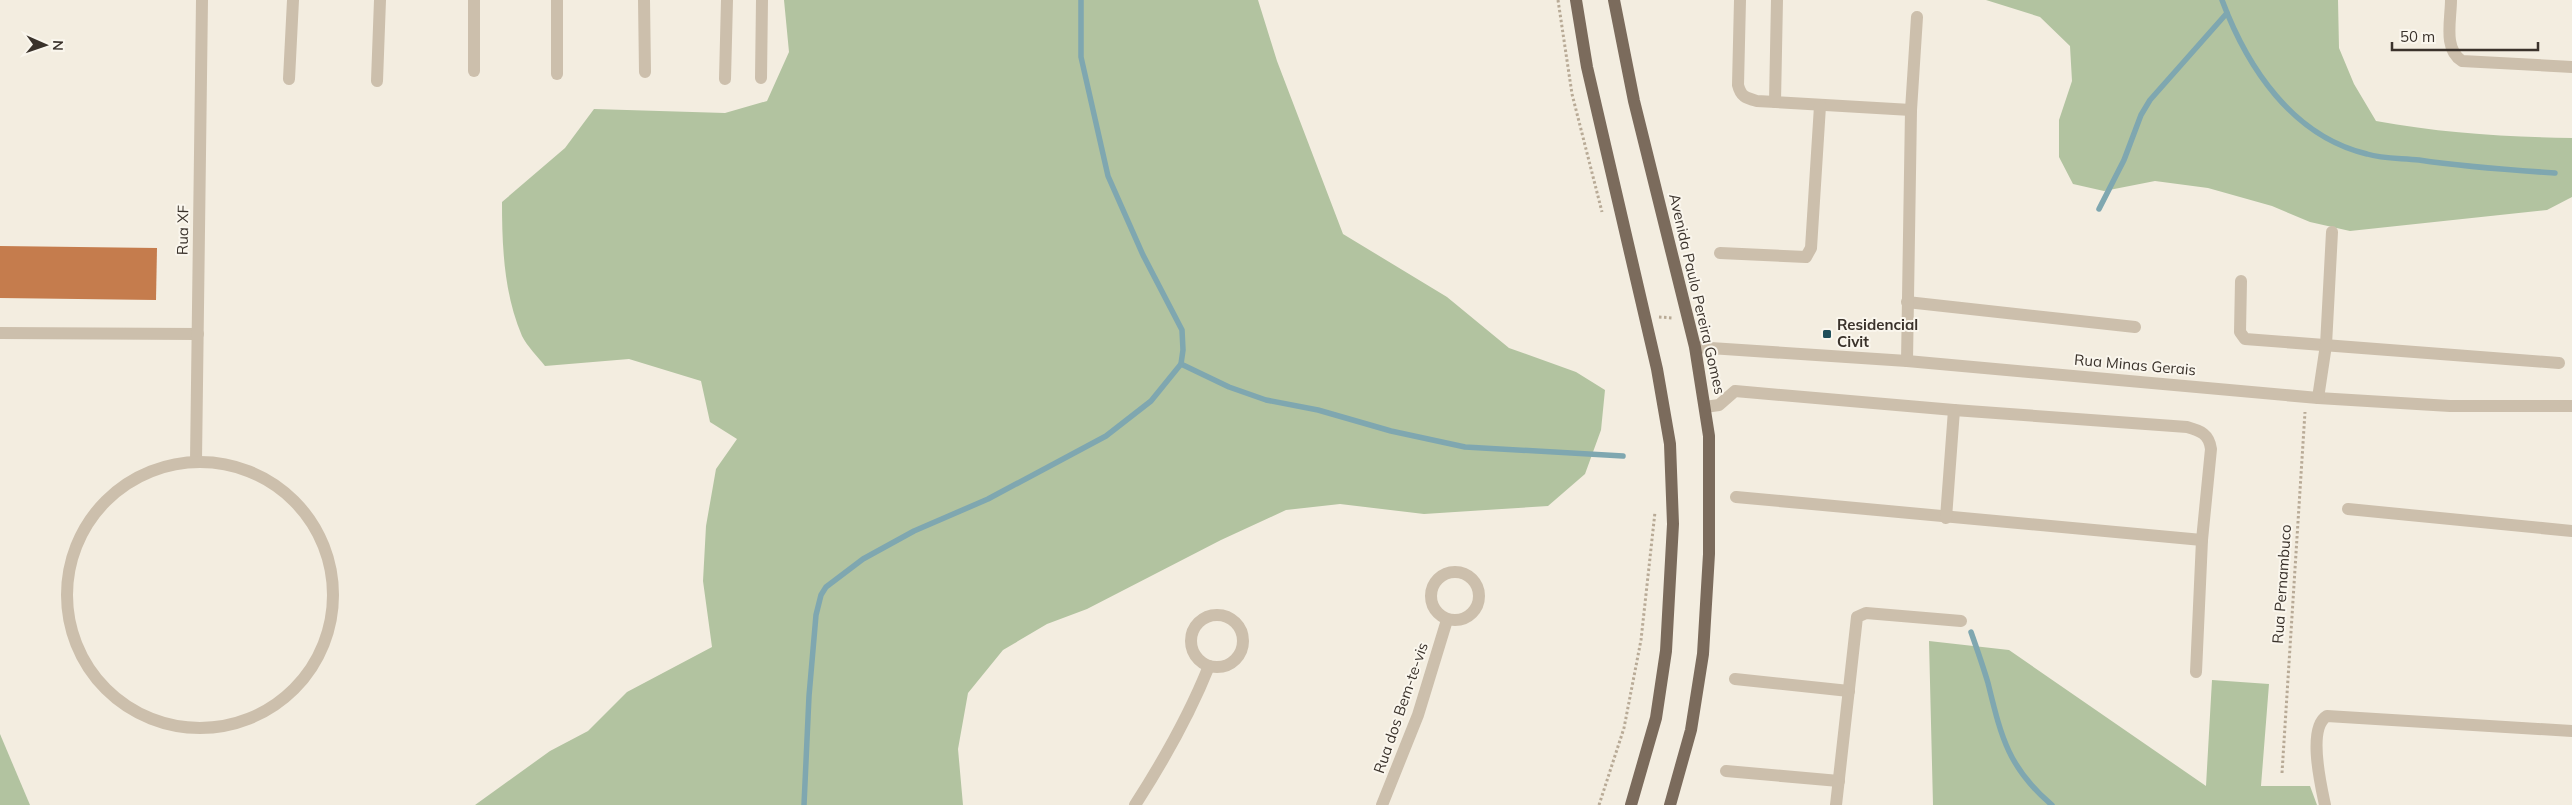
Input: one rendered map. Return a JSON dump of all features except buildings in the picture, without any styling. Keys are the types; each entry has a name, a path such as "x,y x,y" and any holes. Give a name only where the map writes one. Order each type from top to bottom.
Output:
{"main road":[{"path":"1576,0 1587,67 1662,392 1670,444 1672,554 1669,619 1661,684 1646,757 1631,805"},
{"name":"Avenida Paulo Pereira Gomes","path":"1614,0 1634,101 1695,347 1706,407 1711,498 1703,654 1691,730 1670,805"}],"street":[{"name":"Rua XF","path":"196,461 202,0"},
{"path":"289,79 293,0"},
{"path":"377,81 380,0"},
{"path":"474,0 474,71"},
{"path":"557,0 557,74"},
{"path":"644,0 645,72"},
{"path":"725,79 727,0"},
{"path":"761,78 762,0"},
{"path":"1740,0 1738,85 1740,94 1757,101 1912,110"},
{"path":"1775,102 1777,0"},
{"path":"2451,0 2450,49 2454,56 2462,61 2572,67"},
{"path":"1907,361 1912,110 1917,17"},
{"path":"1720,253 1806,257 1811,248 1820,106"},
{"path":"2312,397 2326,345 2332,232"},
{"path":"2241,281 2241,336 2245,339 2559,363"},
{"path":"1907,302 2135,327"},
{"path":"0,333 198,334"},
{"name":"Rua Minas Gerais","path":"1695,347 1907,361 2312,397 2450,406 2572,406"},
{"path":"1706,407 1719,405 1735,391 1954,410 2188,427 2201,431 2210,440 2211,449 2202,540 2196,672"},
{"path":"1946,518 1954,410"},
{"path":"196,461 232,464 266,478 294,500 316,529 330,563 333,599 329,626 327,635 312,668 288,696 257,716 223,727 187,728 151,719 120,701 94,675 76,644 68,608 69,572 80,537 100,506 127,482 160,467 196,461"},
{"path":"1736,497 1946,518 2202,540"},
{"path":"2348,509 2572,531"},
{"path":"1836,805 1857,617 1861,614 1960,621"},
{"path":"1220,615 1230,618 1238,625 1243,635 1243,646 1239,656 1231,664 1220,667 1209,666 1200,661 1194,652 1191,641 1193,630 1209,616 1220,615"},
{"name":"Rua dos Bem-te-vis","path":"1382,805 1418,715 1447,620"},
{"path":"1134,805 1165,759 1183,726 1209,666"},
{"path":"1735,679 1849,691"},
{"path":"2325,805 2317,767 2319,726 2322,719 2327,716 2572,731"},
{"path":"1726,770 1839,781"}],"path":[{"path":"1558,0 1572,94 1604,219"},
{"path":"1645,317 1688,319"},
{"name":"Rua Pernambuco","path":"2282,773 2312,397"},
{"path":"1599,805 1624,728 1639,650 1655,508"}],"green space":[{"path":"784,0 1258,0 1277,61 1343,234 1447,297 1509,348 1576,372 1605,390 1601,430 1585,474 1548,506 1424,514 1340,504 1286,510 1221,540 1087,609 1047,624 1003,650 968,693 958,749 963,805 475,805 550,751 588,731 627,692 712,647 703,581 706,526 716,469 737,439 710,422 701,381 629,359 545,366 522,336 511,304 505,270 502,202 565,148 594,109 725,113 767,101 789,52"},
{"path":"1986,0 2338,0 2339,48 2354,84 2376,121 2473,134 2572,138 2572,197 2547,210 2350,231 2310,222 2272,206 2208,188 2155,181 2104,191 2073,184 2059,157 2059,120 2072,81 2070,46 2040,17"},
{"path":"1929,641 2009,650 2206,786 2212,680 2269,684 2261,786 2310,786 2317,805 1933,805"},
{"path":"0,734 30,805 0,805"}],"waterway":[{"path":"804,805 809,696 816,615 821,595 826,587 863,559 914,531 988,499 1106,436 1151,401 1181,364 1183,350 1182,330 1143,255 1108,176 1081,57 1081,0"},
{"path":"2222,0 2245,50 2259,73 2276,95 2295,115 2316,132 2340,145 2379,157 2555,173"},
{"path":"2099,209 2124,160 2141,115 2150,100 2227,13"},
{"path":"1181,364 1229,387 1266,400 1318,410 1391,431 1465,447 1623,456"},
{"path":"1971,632 2008,750 2025,778 2052,805"}],"place":[{"name":"Residencial Civit","path":"1827,334"}]}
